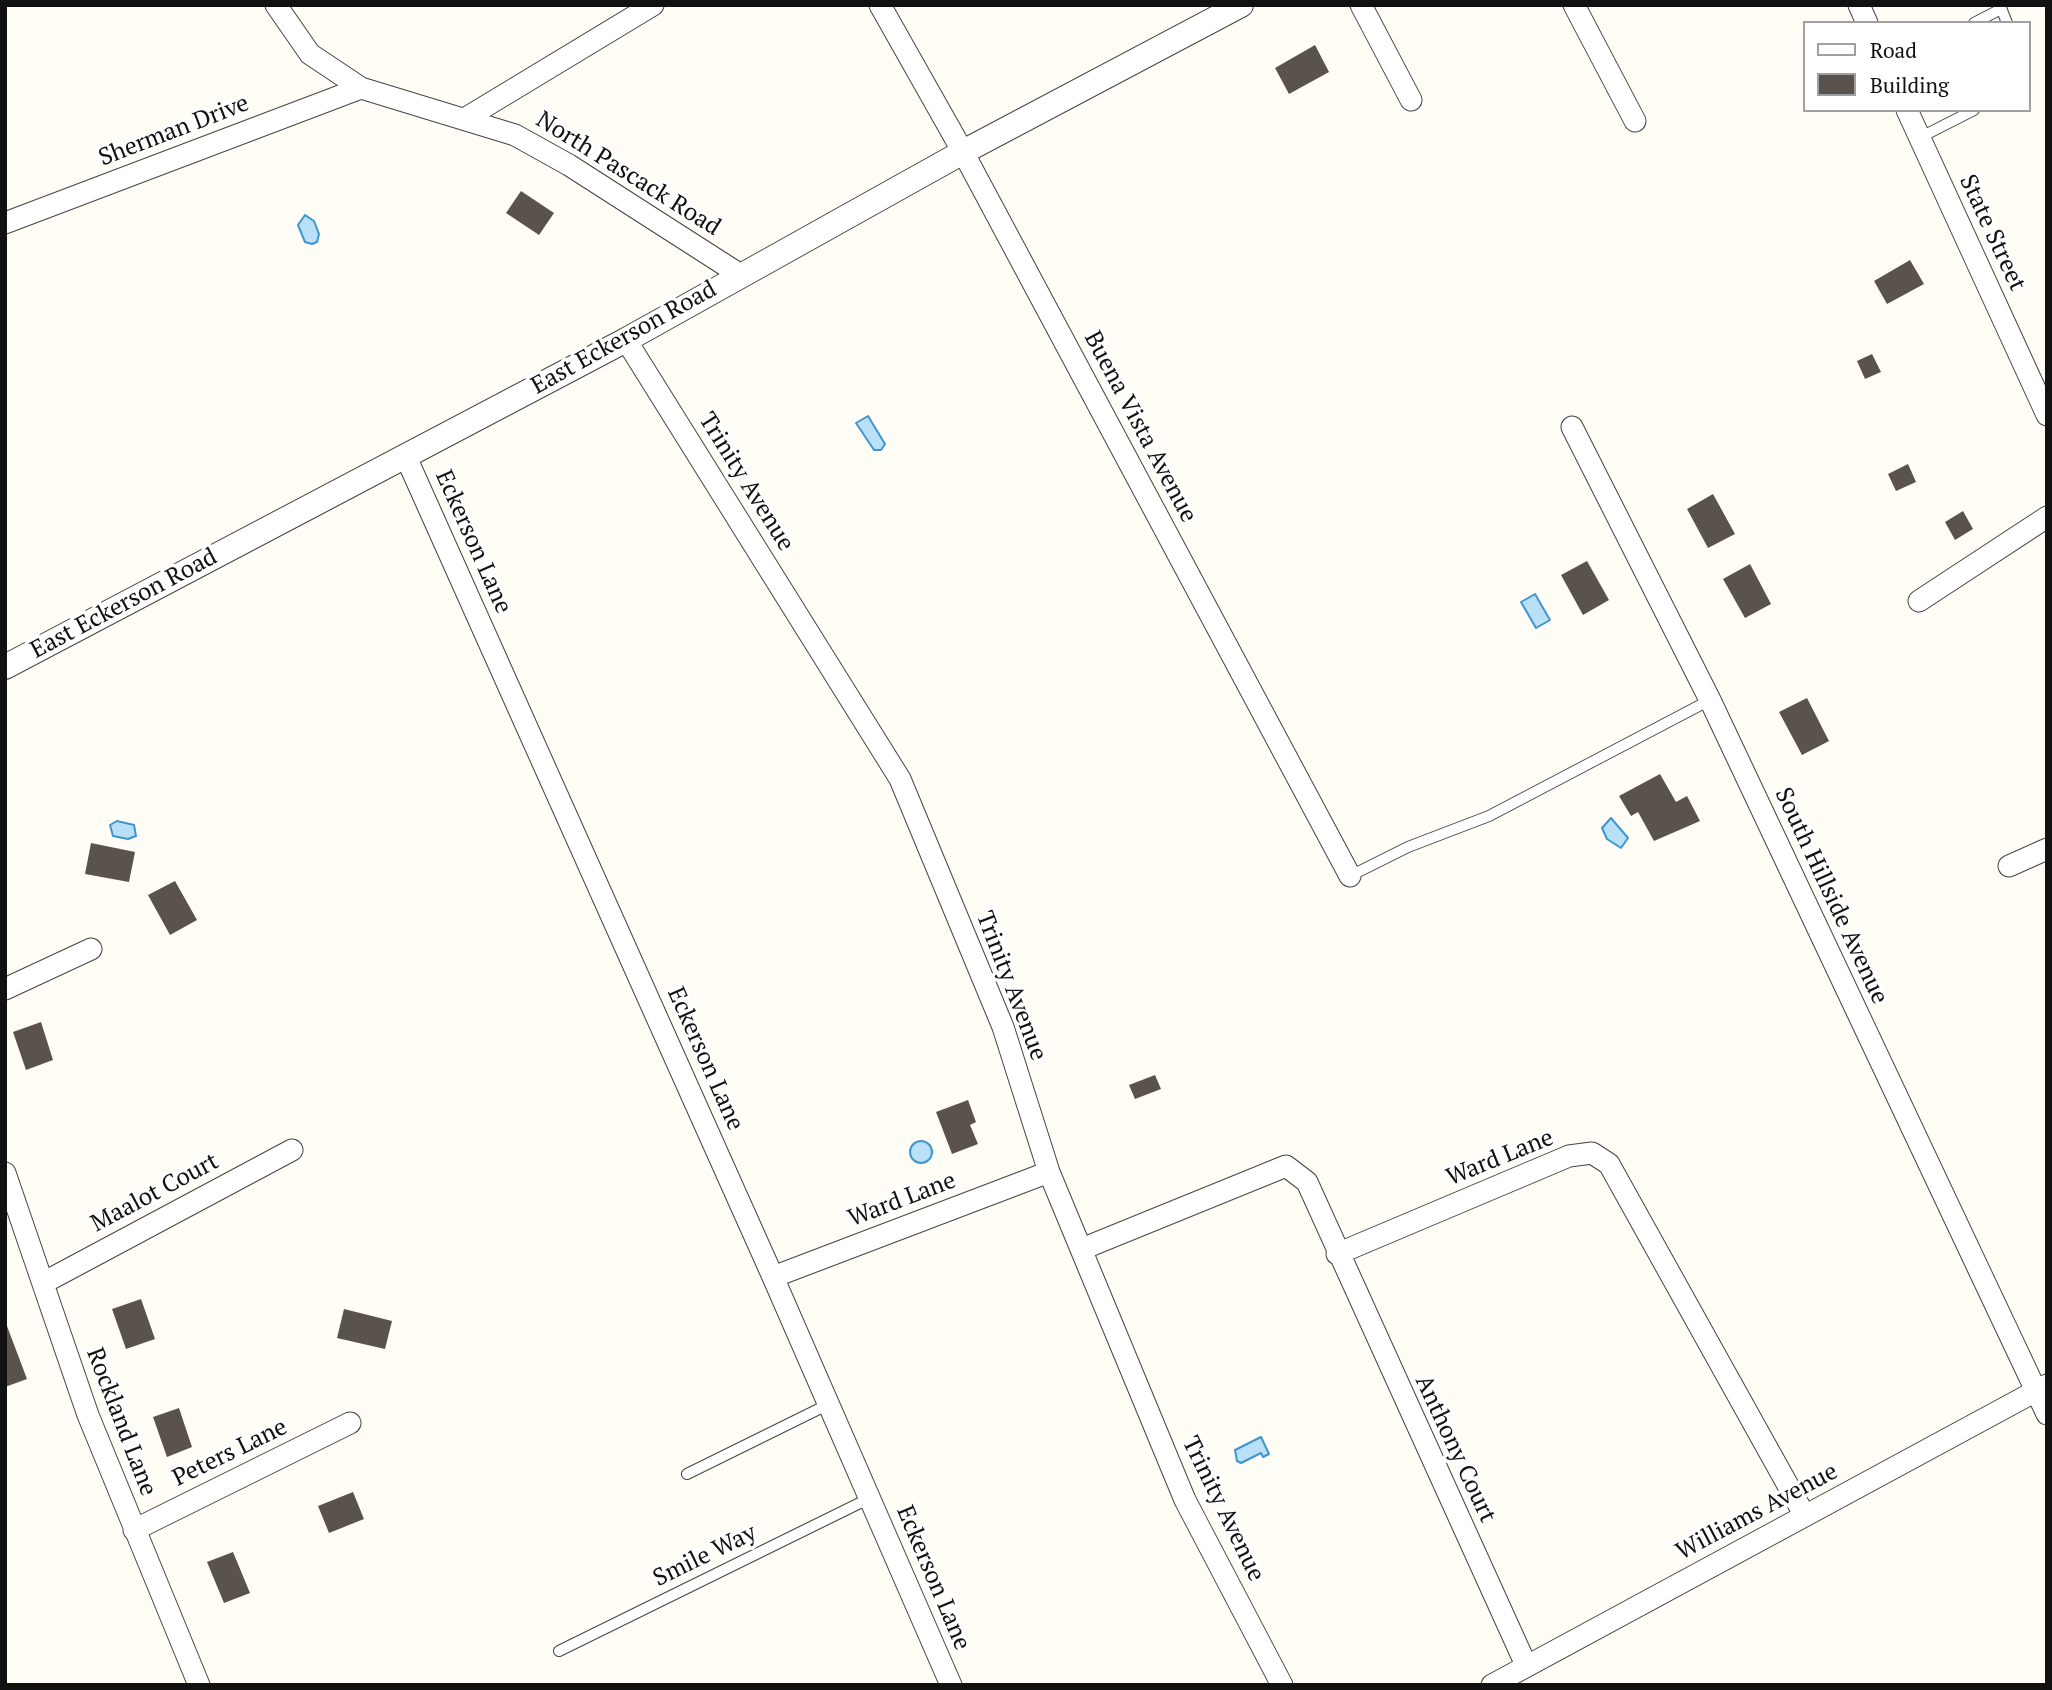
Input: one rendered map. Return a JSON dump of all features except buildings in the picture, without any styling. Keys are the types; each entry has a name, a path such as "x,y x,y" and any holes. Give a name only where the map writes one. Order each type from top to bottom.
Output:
{"street":[{"name":"North Pascack Road","path":"276,5 310,54 360,88 515,135 569,165 739,274"},
{"path":"466,118 653,5"},
{"name":"Buena Vista Avenue","path":"880,5 963,152 1350,876"},
{"name":"East Eckerson Road","path":"5,667 626,340 739,274 1241,5"},
{"path":"1361,5 1411,100"},
{"path":"1574,5 1635,121"},
{"path":"1859,5 1866,21"},
{"name":"Sherman Drive","path":"5,223 360,88"},
{"name":"State Street","path":"1908,112 2047,415"},
{"name":"Trinity Avenue","path":"626,340 900,779 1003,1027 1049,1172 1185,1500 1282,1685"},
{"name":"South Hillside Avenue","path":"1572,427 1710,700 2041,1388 2047,1414"},
{"name":"Eckerson Lane","path":"406,457 773,1276 951,1685"},
{"path":"1919,601 2047,517"},
{"path":"2009,866 2047,849"},
{"path":"5,989 91,949"},
{"name":"Maalot Court","path":"43,1283 292,1150"},
{"name":"Ward Lane","path":"1337,1254 1569,1156 1592,1153 1609,1164 1805,1516"},
{"path":"1082,1249 1286,1166 1307,1182 1337,1254"},
{"name":"Ward Lane","path":"773,1276 1049,1172"},
{"name":"Rockland Lane","path":"5,1173 88,1415 199,1685"},
{"name":"Anthony Court","path":"1337,1254 1525,1665"},
{"name":"Williams Avenue","path":"1492,1685 2041,1388"},
{"name":"Peters Lane","path":"134,1530 350,1423"}],"lane":[{"path":"1976,21 2001,7"},
{"path":"1919,138 1970,112"},
{"path":"1350,876 1408,846 1489,816 1710,700"},
{"path":"687,1474 829,1404"},
{"name":"Smile Way","path":"559,1651 870,1498"}],"water":[{"path":"305,215 314,221 319,234 317,242 312,244 305,242 298,225"},
{"path":"868,416 885,444 881,450 874,450 856,423"},
{"path":"1535,594 1550,620 1536,628 1521,602"},
{"path":"1611,818 1628,838 1621,848 1607,839 1602,828"},
{"path":"117,821 134,825 136,836 128,839 113,836 110,825"},
{"path":"921,1141 929,1144 932,1152 929,1160 921,1163 913,1160 910,1152 913,1144"},
{"path":"1261,1437 1269,1454 1263,1457 1261,1453 1241,1463 1237,1461 1235,1450"}]}
